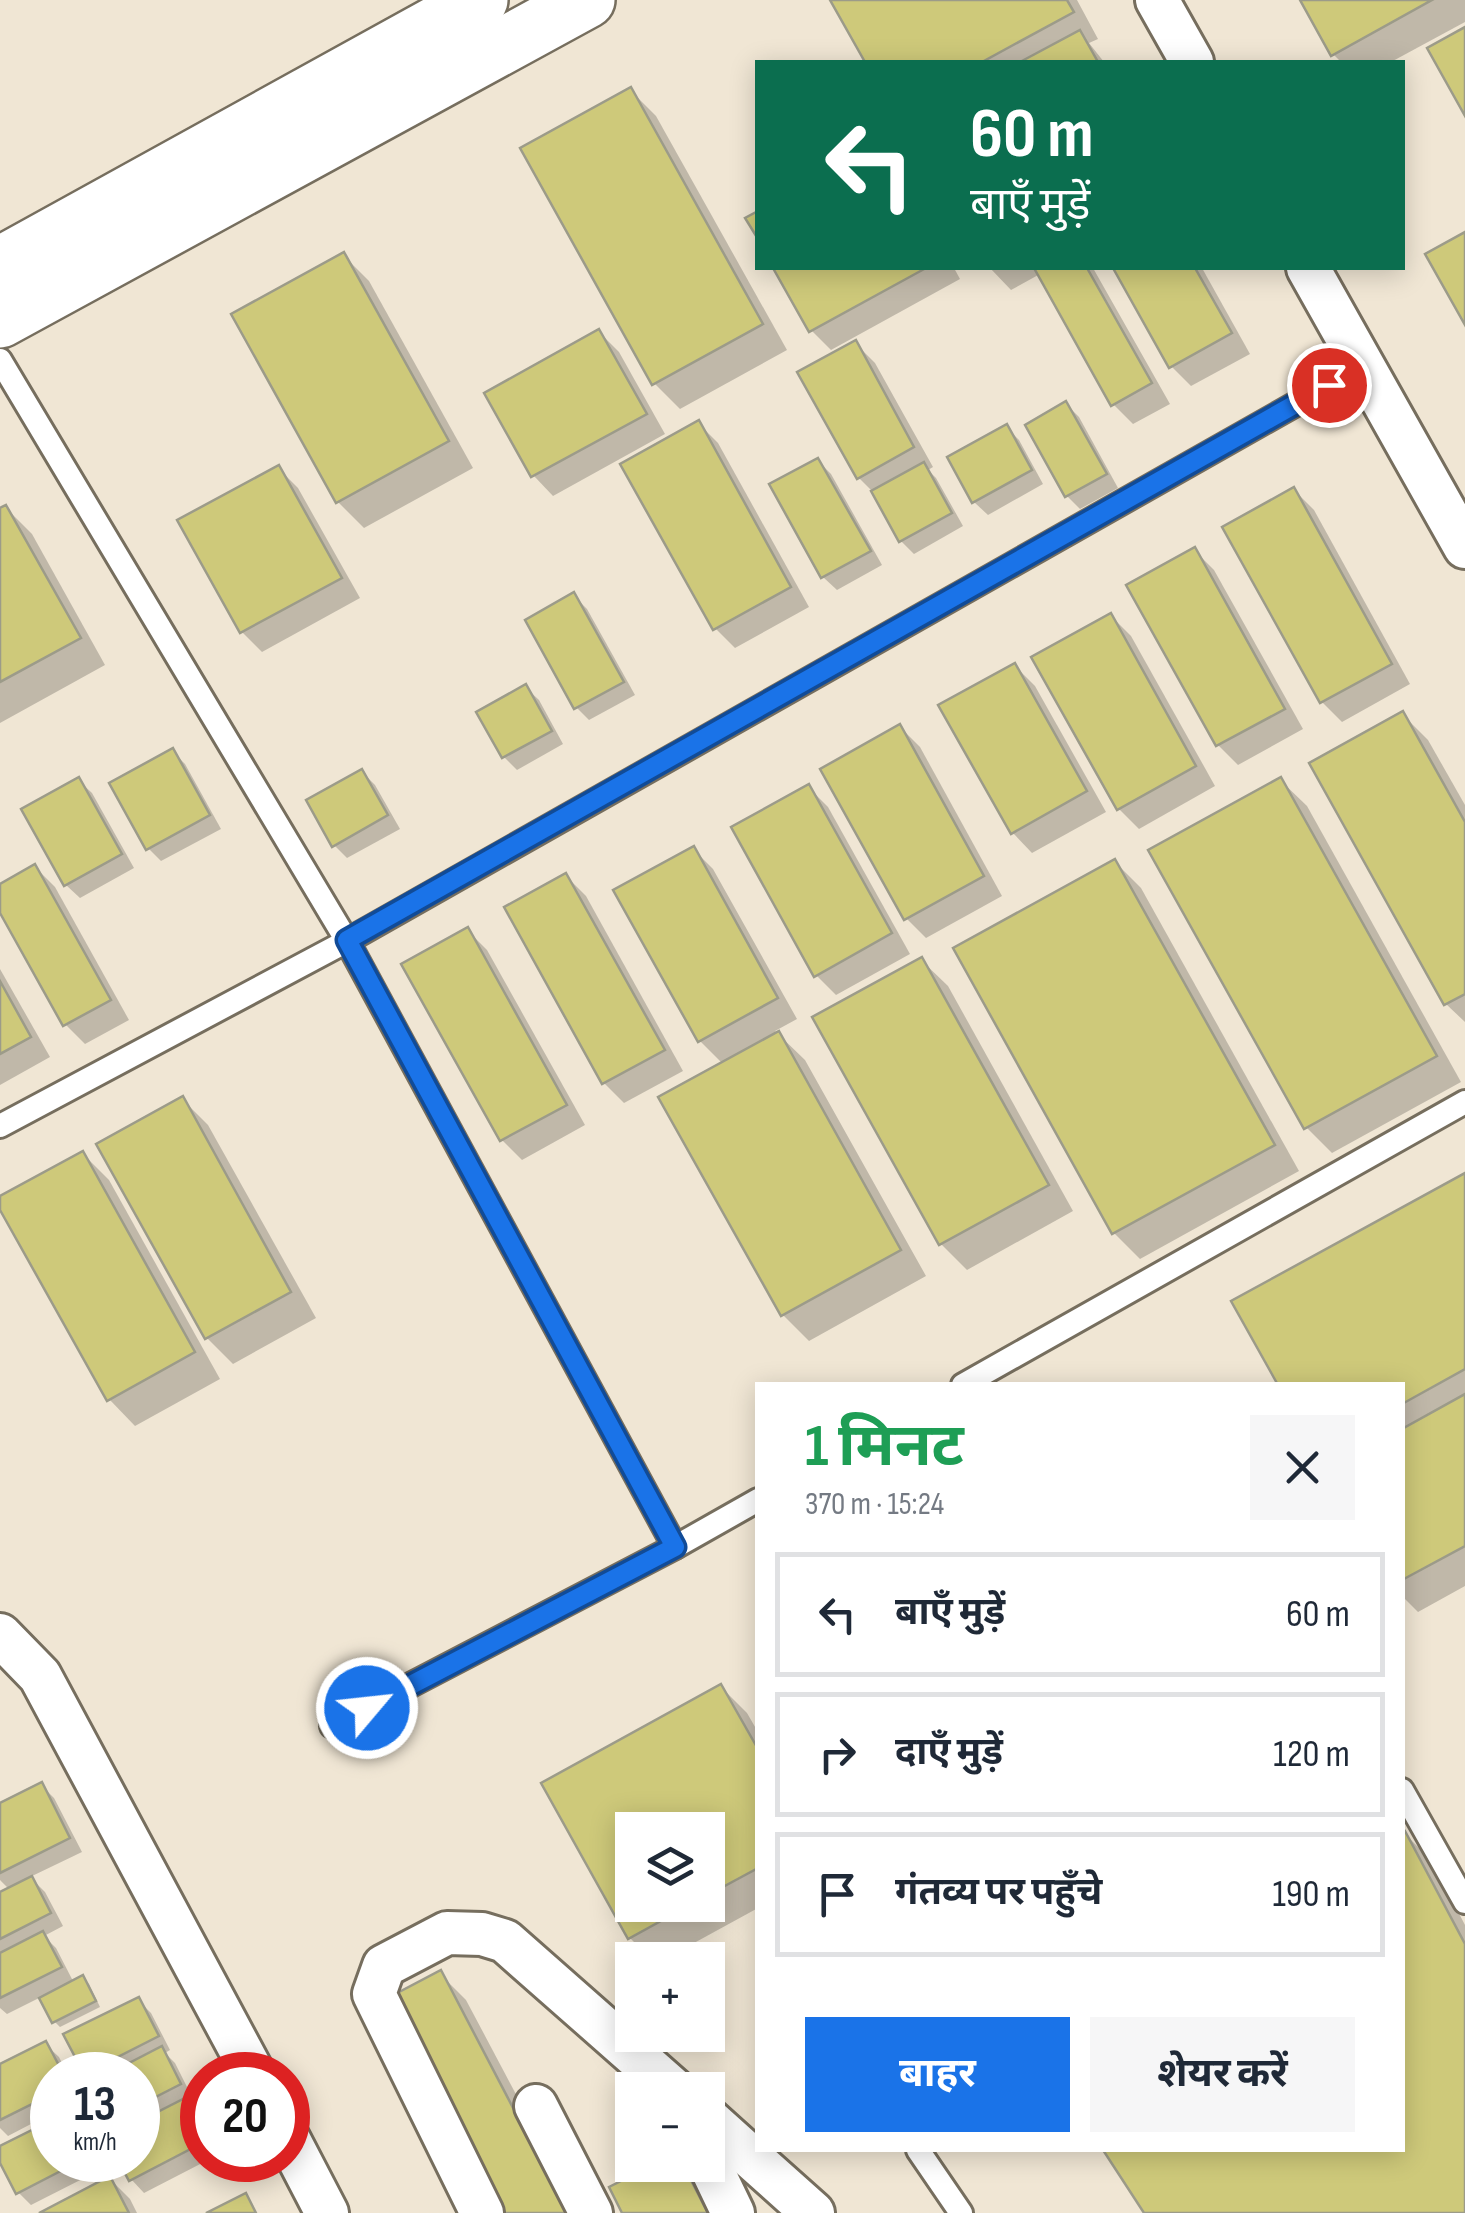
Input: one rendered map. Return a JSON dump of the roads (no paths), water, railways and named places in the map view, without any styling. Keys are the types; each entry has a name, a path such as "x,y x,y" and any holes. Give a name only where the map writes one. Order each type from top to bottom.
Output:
{"street":[{"path":"0,265 480,0"},
{"path":"0,320 586,0"},
{"path":"1157,0 1191,60"},
{"path":"1309,270 1465,547"},
{"path":"0,1635 40,1676 242,2052"},
{"path":"482,2213 374,1994 384,1966 448,1934 482,1934 505,1941 653,2072"},
{"path":"536,2106 591,2213"},
{"path":"725,2135 813,2213"},
{"path":"310,2179 328,2213"},
{"path":"718,2182 733,2213"}],"lane":[{"path":"0,360 347,940 675,1547"},
{"path":"0,1126 347,940 1363,366"},
{"path":"967,1382 1465,1102"},
{"path":"332,1726 755,1502"},
{"path":"1409,1816 1465,1902"},
{"path":"919,2152 960,2213"}]}
